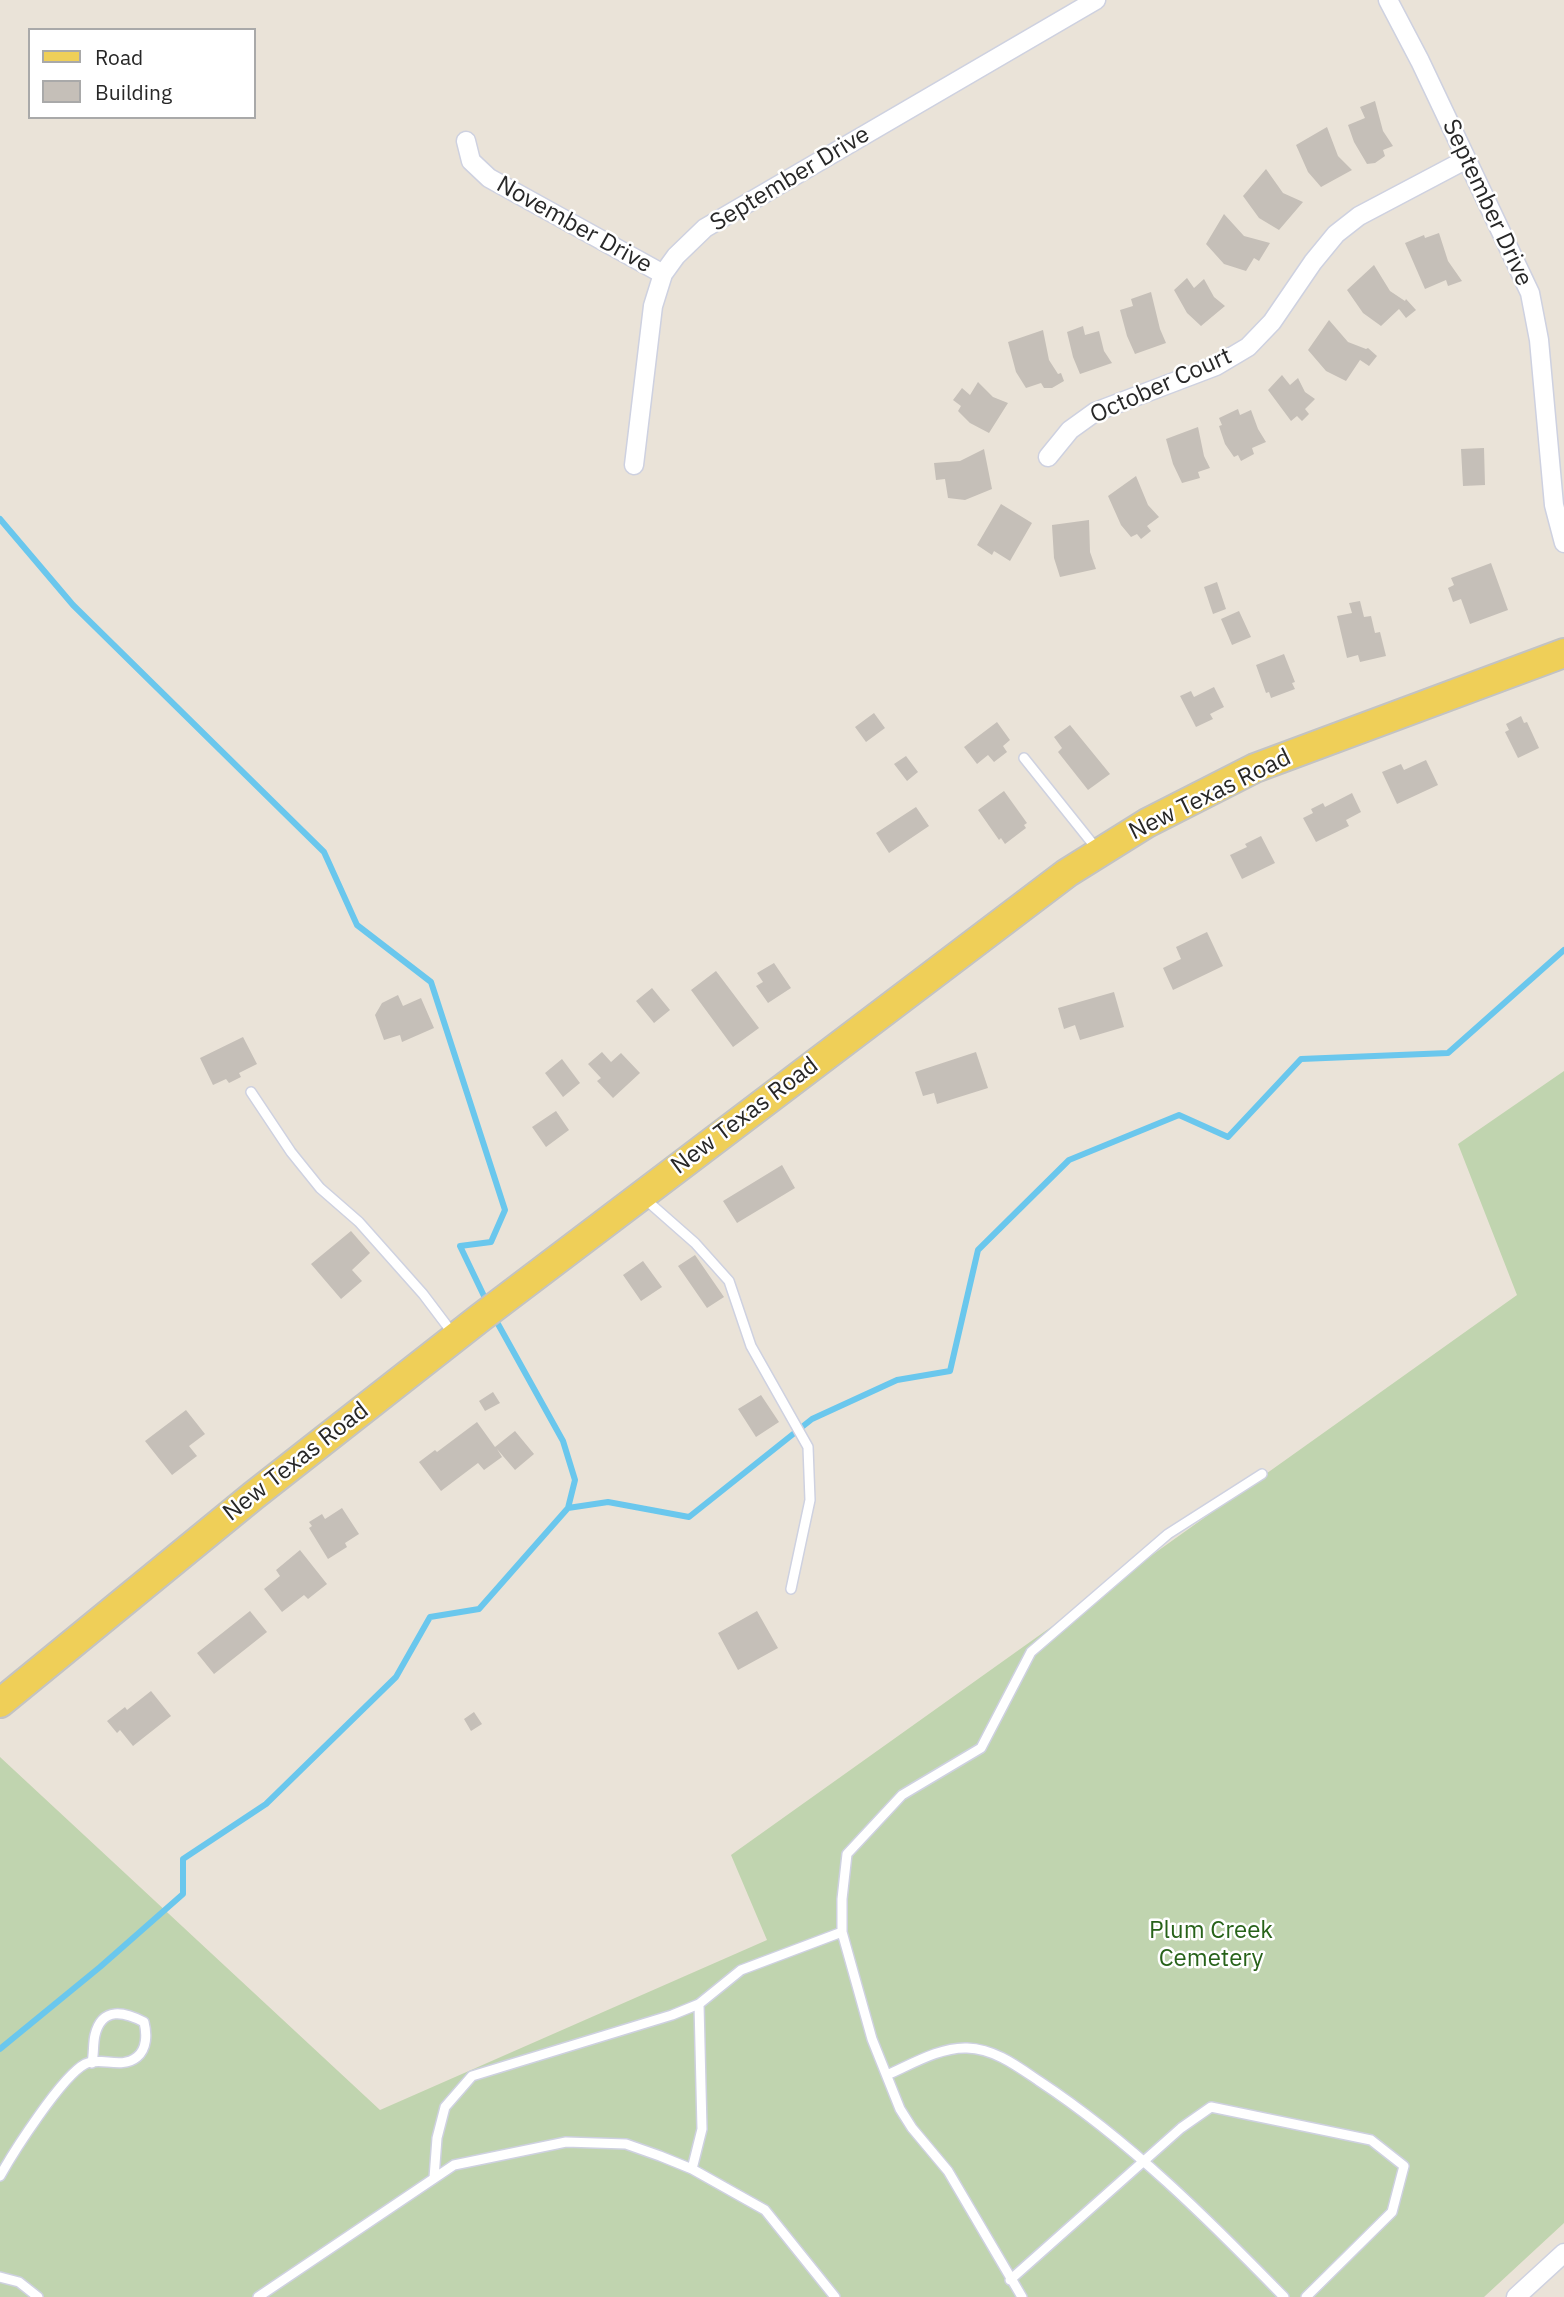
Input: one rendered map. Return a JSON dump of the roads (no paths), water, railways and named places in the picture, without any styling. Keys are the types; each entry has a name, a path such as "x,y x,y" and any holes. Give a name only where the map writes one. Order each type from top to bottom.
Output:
{"main road":[{"name":"New Texas Road","path":"0,1703 253,1496 455,1337 1067,873 1147,823 1255,768 1564,653"}],"street":[{"name":"September Drive","path":"634,466 653,306 663,274 676,256 705,228 1096,0"},
{"name":"September Drive","path":"1388,0 1420,61 1530,293 1538,340 1554,506 1564,543"},
{"name":"November Drive","path":"466,141 471,161 489,178 663,274"},
{"name":"October Court","path":"1048,457 1070,430 1095,412 1216,366 1248,347 1272,322 1313,262 1336,234 1359,216 1465,160"},
{"path":"1516,2297 1564,2253"}],"lane":[{"path":"1024,758 1100,853"},
{"path":"251,1092 291,1152 320,1188 359,1222 423,1294 455,1337"},
{"path":"641,1195 695,1243 729,1281 751,1346 808,1447 810,1500 791,1589"},
{"path":"1022,2297 948,2171 912,2128 900,2109 872,2039 842,1932 842,1899 847,1854 902,1795 981,1748 1031,1652 1168,1534 1262,1474"},
{"path":"433,2178 436,2138 445,2107 472,2076 672,2015 699,2004 741,1970 842,1932"},
{"path":"692,2169 702,2129 699,2004"},
{"path":"0,2176 38,2118 74,2071 88,2062 92,2063 128,2062 139,2056 147,2033 144,2022 127,2013 115,2013 106,2017 95,2034 92,2063"},
{"path":"887,2075 945,2050 986,2050 1004,2058 1067,2099 1144,2162 1284,2297"},
{"path":"1010,2280 1181,2128 1211,2107 1371,2140 1404,2166 1392,2212 1306,2297"},
{"path":"258,2297 454,2165 566,2142 626,2144 692,2169 765,2210 835,2297"},
{"path":"0,2277 19,2282 37,2297"}],"waterway":[{"path":"0,519 73,605 324,852 357,925 431,982 505,1210 491,1242 460,1246 484,1296"},
{"path":"568,1508 608,1502 689,1517 812,1419 897,1380 950,1371 978,1250 1069,1160 1179,1115 1228,1137 1301,1059 1448,1053 1564,950"},
{"path":"0,2049 183,1894 183,1859 266,1804 396,1677 430,1617 479,1609 568,1508 575,1480 563,1441 498,1324"}],"park label":[{"name":"Plum Creek Cemetery","path":"1211,1945"}]}
